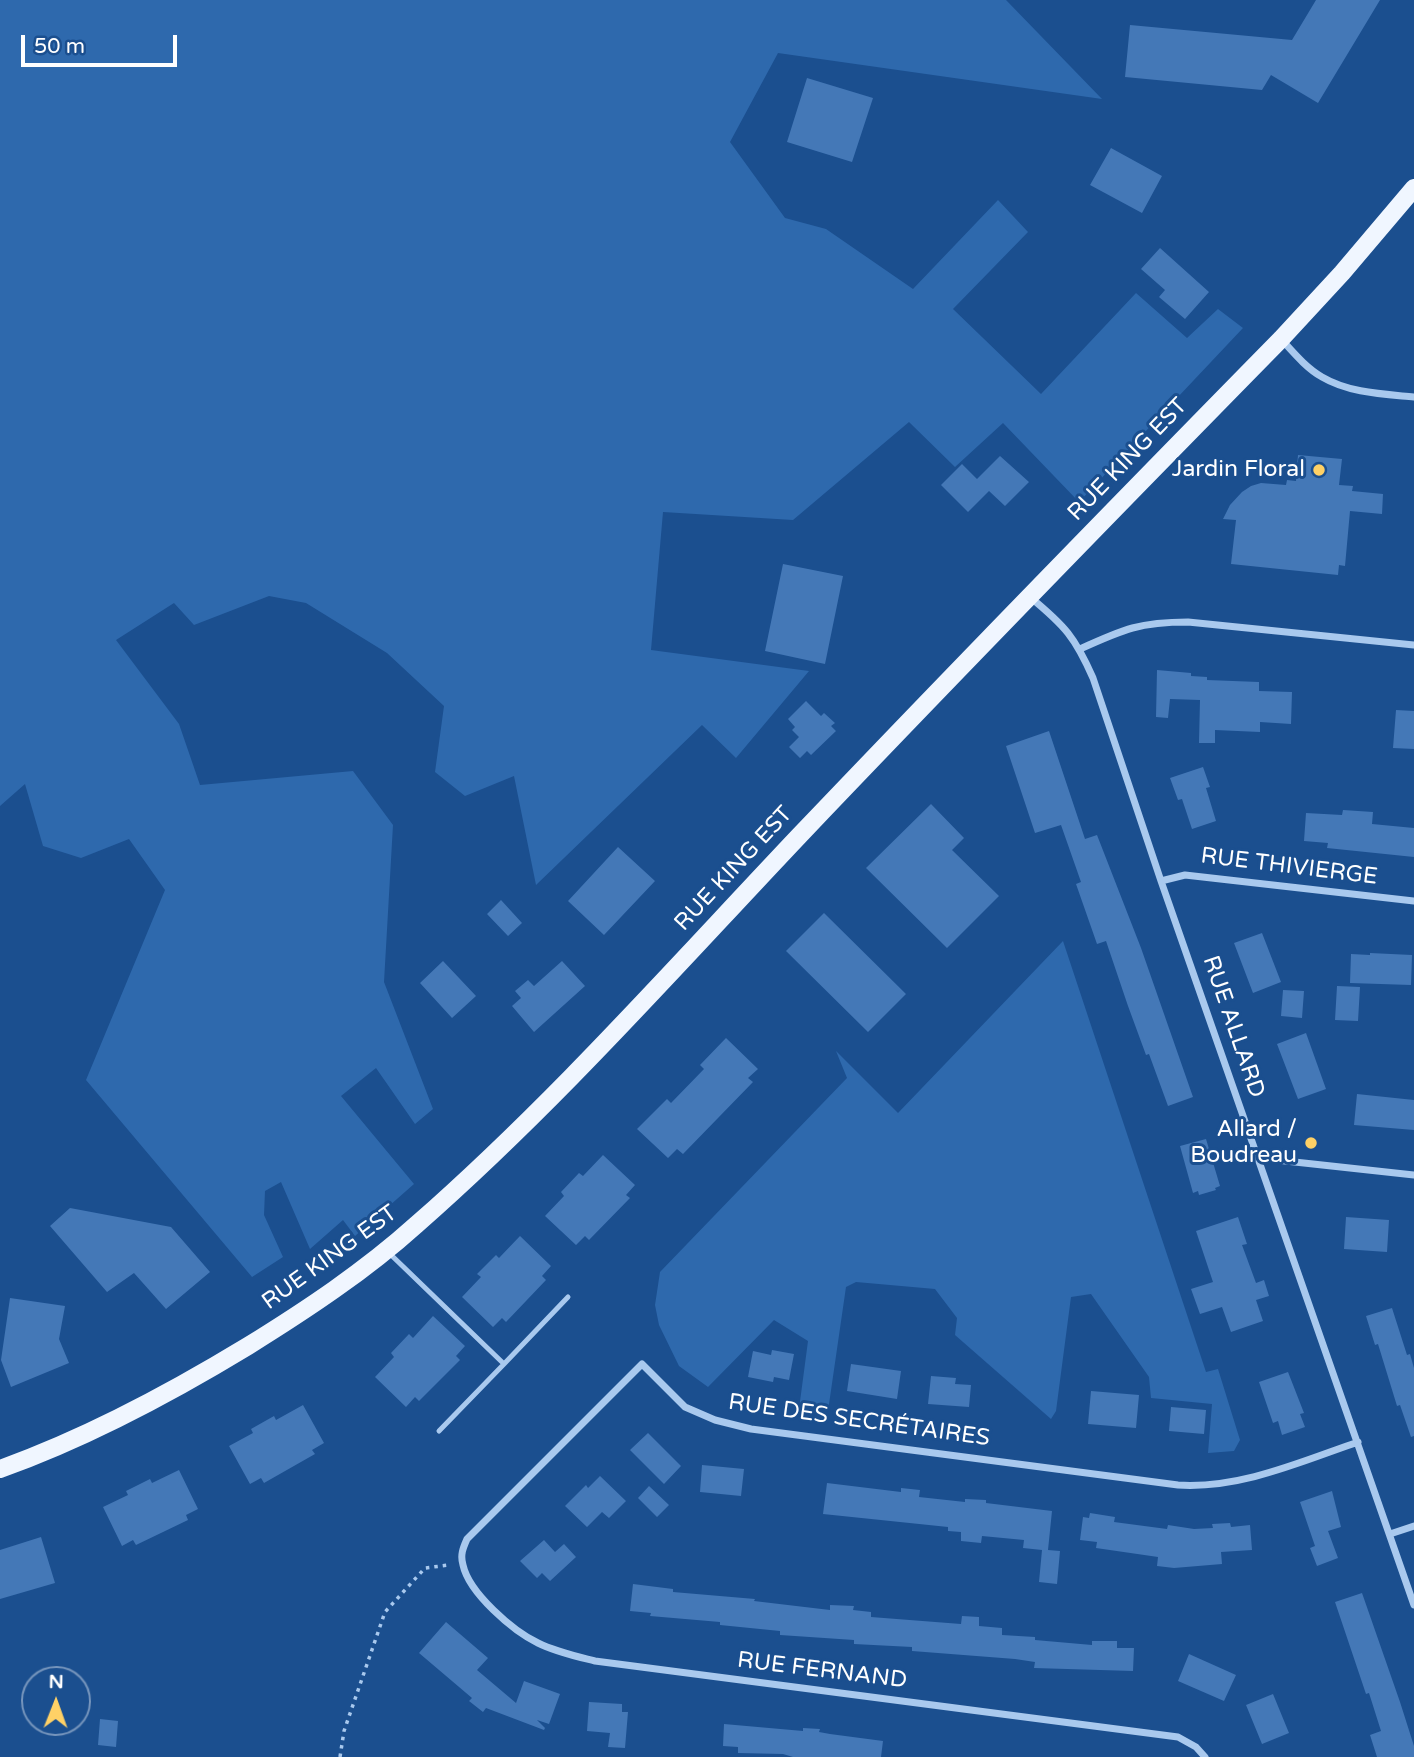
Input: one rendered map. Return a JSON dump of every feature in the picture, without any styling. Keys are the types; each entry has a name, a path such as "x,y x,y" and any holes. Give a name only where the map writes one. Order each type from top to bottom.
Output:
{"main road":[{"name":"RUE KING EST","path":"0,1469 47,1452 148,1404 212,1368 343,1283 414,1228 500,1147 651,994 1342,273 1414,188"}],"street":[{"path":"1280,338 1319,376 1339,386 1414,397"},
{"name":"RUE ALLARD","path":"1030,597 1062,623 1080,649 1093,678 1161,881 1414,1605"},
{"path":"1080,649 1128,627 1162,622 1216,624 1414,645"},
{"name":"RUE THIVIERGE","path":"1161,881 1185,875 1414,901"},
{"path":"1258,1158 1414,1175"},
{"name":"RUE DES SECRÉTAIRES","path":"463,1566 462,1552 467,1539 642,1364 685,1407 715,1420 751,1429 1178,1485 1223,1484 1250,1478 1358,1442"},
{"path":"1390,1534 1414,1526"},
{"name":"RUE FERNAND","path":"463,1566 468,1579 494,1611 534,1641 560,1653 595,1661 1178,1737 1196,1747 1205,1757"}],"lane":[{"path":"385,1249 504,1364"},
{"path":"439,1431 568,1297"}],"path":[{"path":"340,1757 344,1731 385,1612 425,1568 438,1565 463,1566"}],"shaded area":[{"path":"0,0 1006,0 1102,99 778,53 730,142 785,218 826,229 913,289 998,200 1028,232 953,309 1041,394 1136,293 1187,338 1218,309 1243,328 1079,502 1003,423 955,467 909,422 793,520 663,512 651,650 809,671 736,758 702,725 536,885 514,776 465,796 435,772 444,706 387,653 306,603 269,596 194,625 174,603 116,640 179,724 200,785 353,771 393,825 384,982 433,1109 415,1124 376,1068 341,1096 414,1184 355,1236 343,1220 310,1249 281,1182 265,1191 264,1215 283,1257 252,1277 86,1080 165,890 129,839 81,858 43,846 25,784 0,806"},
{"path":"1063,941 1206,1372 1218,1369 1240,1440 1234,1451 1208,1453 1212,1404 1151,1398 1149,1377 1091,1294 1071,1297 1056,1411 1051,1419 955,1335 957,1318 935,1289 856,1282 846,1287 828,1411 799,1409 808,1341 774,1320 708,1387 679,1366 659,1325 655,1305 660,1272 847,1078 836,1051 898,1113"}],"building":[{"path":"1316,0 1380,0 1318,103 1271,75 1262,90 1125,77 1130,25 1292,40"},
{"path":"807,78 873,98 852,162 787,142"},
{"path":"1111,148 1162,176 1142,213 1090,185"},
{"path":"1160,248 1209,292 1185,319 1159,297 1165,290 1141,269"},
{"path":"1298,455 1342,459 1339,485 1353,486 1352,491 1383,494 1382,514 1350,511 1345,566 1339,565 1338,575 1231,564 1236,520 1223,519 1230,505 1251,486 1261,483 1286,485 1287,480 1296,481"},
{"path":"1000,456 1029,482 1005,506 989,491 968,512 941,485 962,464 977,479"},
{"path":"783,564 843,576 825,664 765,651"},
{"path":"1157,670 1191,673 1191,676 1207,677 1207,680 1259,682 1259,691 1292,692 1291,724 1260,722 1260,732 1215,730 1215,743 1199,743 1200,700 1170,699 1168,718 1156,717"},
{"path":"806,701 821,716 824,713 835,723 831,726 836,731 811,755 807,751 800,758 789,747 799,737 792,730 795,727 788,719"},
{"path":"1396,710 1414,711 1414,749 1393,748"},
{"path":"1049,731 1085,839 1097,835 1141,948 1193,1097 1168,1106 1149,1054 1146,1055 1106,941 1097,944 1076,884 1081,882 1061,825 1035,833 1006,746"},
{"path":"1203,767 1210,787 1206,788 1216,821 1192,829 1182,799 1178,800 1170,778"},
{"path":"931,804 964,838 952,850 999,896 947,948 866,868"},
{"path":"1343,810 1373,812 1372,824 1414,828 1414,857 1327,848 1328,843 1304,841 1306,813 1342,815"},
{"path":"618,847 655,881 604,935 568,901"},
{"path":"501,900 522,923 508,936 487,914"},
{"path":"824,913 906,994 868,1032 786,951"},
{"path":"1262,933 1281,982 1253,993 1234,943"},
{"path":"1351,954 1412,955 1411,985 1350,983"},
{"path":"443,961 476,996 452,1018 420,983"},
{"path":"562,961 585,986 534,1032 512,1006 521,998 515,991 528,980 534,986"},
{"path":"1337,986 1360,987 1358,1021 1335,1020"},
{"path":"1283,990 1304,991 1302,1018 1281,1016"},
{"path":"1306,1033 1326,1089 1298,1099 1277,1044"},
{"path":"726,1038 758,1069 748,1078 753,1082 683,1154 677,1149 668,1158 637,1129 667,1099 671,1103 704,1069 700,1065"},
{"path":"1357,1094 1414,1100 1414,1130 1354,1125"},
{"path":"1206,1139 1220,1186 1215,1188 1216,1190 1199,1195 1198,1191 1193,1193 1180,1146"},
{"path":"603,1155 635,1185 626,1195 630,1198 589,1240 585,1236 576,1245 545,1216 564,1196 561,1192 579,1173 583,1176"},
{"path":"70,1208 171,1227 210,1272 166,1309 134,1273 107,1292 50,1226"},
{"path":"1238,1217 1247,1244 1242,1245 1256,1283 1264,1280 1269,1296 1256,1300 1263,1321 1231,1332 1222,1307 1200,1314 1191,1289 1213,1282 1196,1231"},
{"path":"1346,1217 1389,1220 1387,1252 1344,1249"},
{"path":"520,1236 551,1266 542,1276 546,1280 506,1322 502,1318 493,1327 462,1297 481,1277 477,1274 496,1255 499,1258"},
{"path":"10,1298 65,1306 59,1339 69,1363 11,1387 1,1360"},
{"path":"1392,1308 1414,1368 1414,1436 1411,1437 1400,1405 1397,1406 1378,1344 1375,1345 1366,1316"},
{"path":"433,1316 465,1346 456,1356 460,1360 419,1401 415,1397 406,1407 375,1377 394,1357 391,1353 409,1334 413,1338"},
{"path":"772,1350 794,1354 789,1380 774,1377 773,1382 748,1377 753,1351 771,1355"},
{"path":"851,1364 901,1371 897,1399 847,1391"},
{"path":"1288,1372 1304,1413 1300,1414 1305,1427 1282,1435 1278,1421 1273,1423 1259,1382"},
{"path":"931,1376 956,1378 955,1384 971,1385 969,1407 928,1404"},
{"path":"1091,1391 1139,1395 1136,1428 1088,1424"},
{"path":"303,1405 324,1443 312,1450 315,1454 264,1483 261,1478 250,1484 229,1446 253,1433 251,1429 274,1416 276,1420"},
{"path":"1171,1407 1206,1410 1204,1434 1169,1431"},
{"path":"648,1433 681,1466 664,1484 630,1450"},
{"path":"702,1465 744,1469 741,1496 700,1492"},
{"path":"179,1470 198,1509 186,1515 188,1520 136,1545 133,1540 122,1546 103,1507 128,1495 126,1491 150,1479 152,1483"},
{"path":"600,1476 626,1501 609,1518 602,1512 587,1527 565,1506 586,1485 588,1488"},
{"path":"827,1483 901,1492 901,1488 920,1490 919,1497 965,1502 965,1499 986,1500 986,1503 1052,1511 1048,1550 1060,1551 1057,1584 1039,1582 1042,1550 1023,1548 1024,1540 982,1536 981,1543 961,1541 961,1532 948,1531 948,1527 823,1514"},
{"path":"649,1486 669,1505 657,1517 638,1498"},
{"path":"1332,1491 1341,1527 1328,1531 1338,1558 1317,1566 1310,1548 1315,1546 1300,1502"},
{"path":"1090,1513 1115,1517 1114,1522 1167,1529 1168,1525 1194,1529 1213,1528 1212,1524 1230,1523 1231,1527 1250,1525 1252,1550 1221,1552 1222,1564 1174,1568 1157,1566 1158,1557 1096,1548 1097,1542 1080,1540 1083,1517 1089,1518"},
{"path":"41,1537 55,1583 0,1599 0,1550"},
{"path":"544,1540 555,1552 564,1544 576,1557 550,1581 542,1573 537,1578 520,1561"},
{"path":"633,1584 673,1589 673,1592 755,1599 754,1601 830,1610 830,1605 854,1606 853,1610 871,1612 871,1617 961,1624 962,1616 979,1617 979,1626 1002,1628 1002,1635 1035,1637 1035,1640 1092,1645 1092,1641 1117,1641 1117,1648 1134,1648 1133,1671 1034,1668 1035,1662 1015,1659 912,1651 912,1647 854,1644 854,1640 780,1635 780,1631 720,1625 720,1622 650,1616 651,1613 630,1611"},
{"path":"1362,1593 1414,1746 1414,1757 1377,1757 1370,1735 1381,1731 1335,1602"},
{"path":"446,1622 488,1658 477,1670 516,1703 524,1681 560,1694 549,1724 537,1720 544,1730 486,1708 483,1712 469,1701 472,1698 419,1653"},
{"path":"1189,1654 1236,1675 1224,1701 1178,1681"},
{"path":"1273,1694 1289,1733 1262,1744 1246,1705"},
{"path":"589,1702 622,1704 622,1712 628,1712 625,1748 608,1747 610,1733 587,1731"},
{"path":"100,1719 118,1721 116,1747 98,1745"},
{"path":"724,1724 803,1731 803,1728 820,1729 819,1732 883,1741 881,1757 793,1757 783,1754 738,1753 738,1747 723,1746"}],"place":[{"name":"Jardin Floral","path":"1319,470"},
{"name":"Allard / Boudreau","path":"1311,1143"}]}
